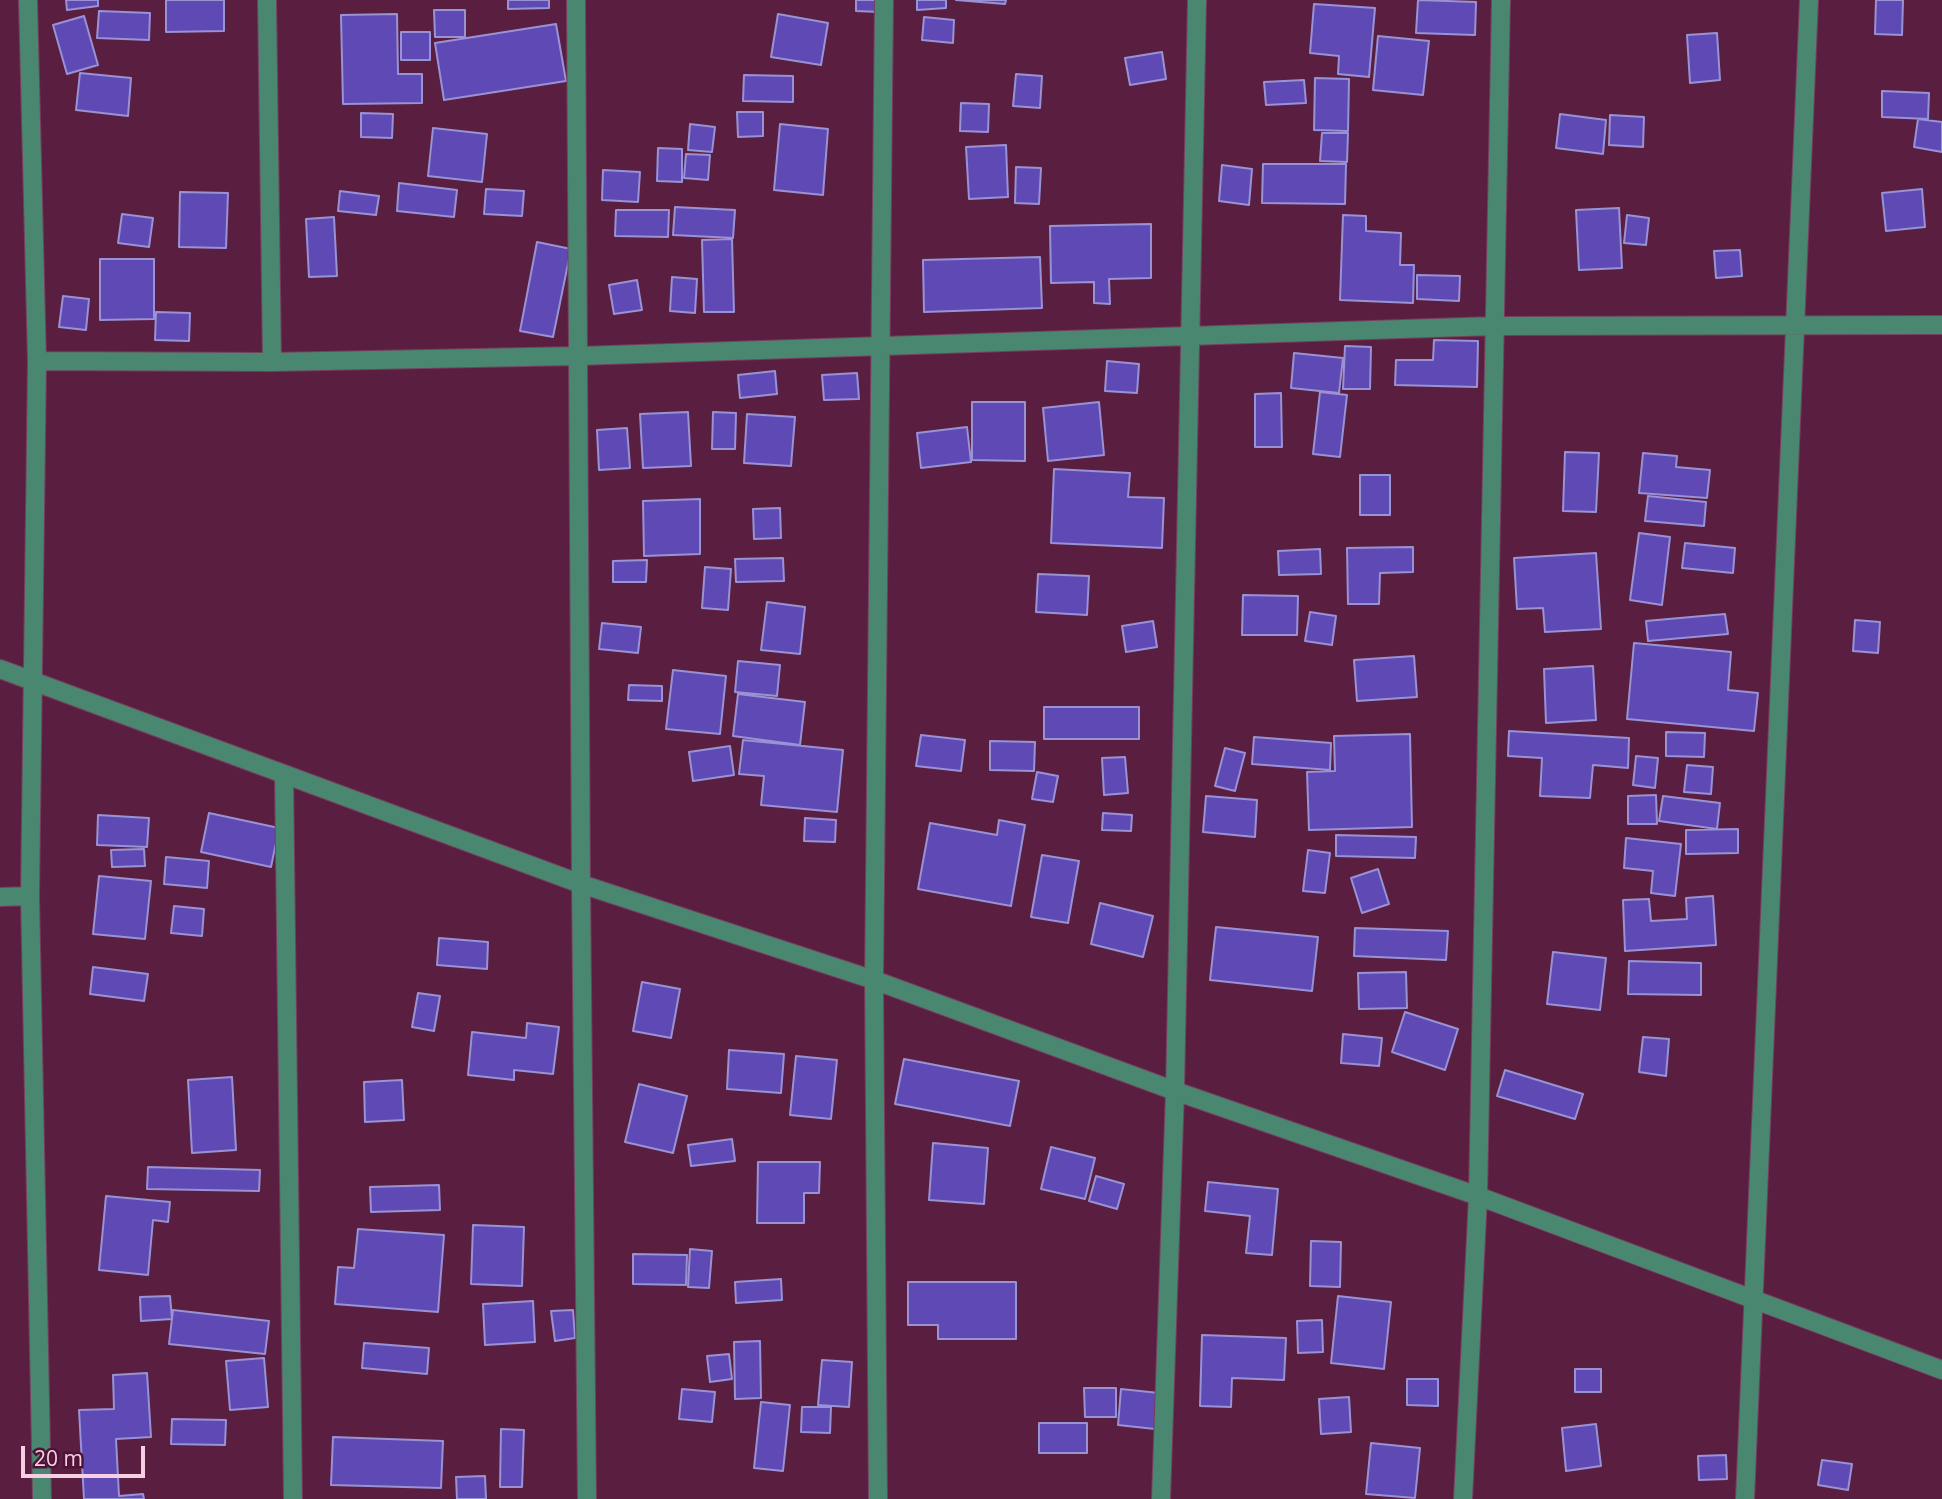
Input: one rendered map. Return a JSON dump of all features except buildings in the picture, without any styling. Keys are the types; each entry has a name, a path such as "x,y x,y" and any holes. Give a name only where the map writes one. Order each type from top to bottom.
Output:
{"street":[{"path":"28,0 37,361 30,896 42,1499"},
{"path":"267,0 272,362"},
{"path":"576,0 587,1499"},
{"path":"878,1499 874,980 884,0"},
{"path":"1161,1499 1175,1091 1197,0"},
{"path":"1463,1499 1478,1196 1501,0"},
{"path":"1745,1499 1809,0"},
{"path":"37,361 272,362 578,356 1494,326 1942,325"},
{"path":"0,669 581,884 874,980 1175,1091 1478,1196 1942,1370"},
{"path":"284,775 293,1499"},
{"path":"0,897 30,896"}]}
